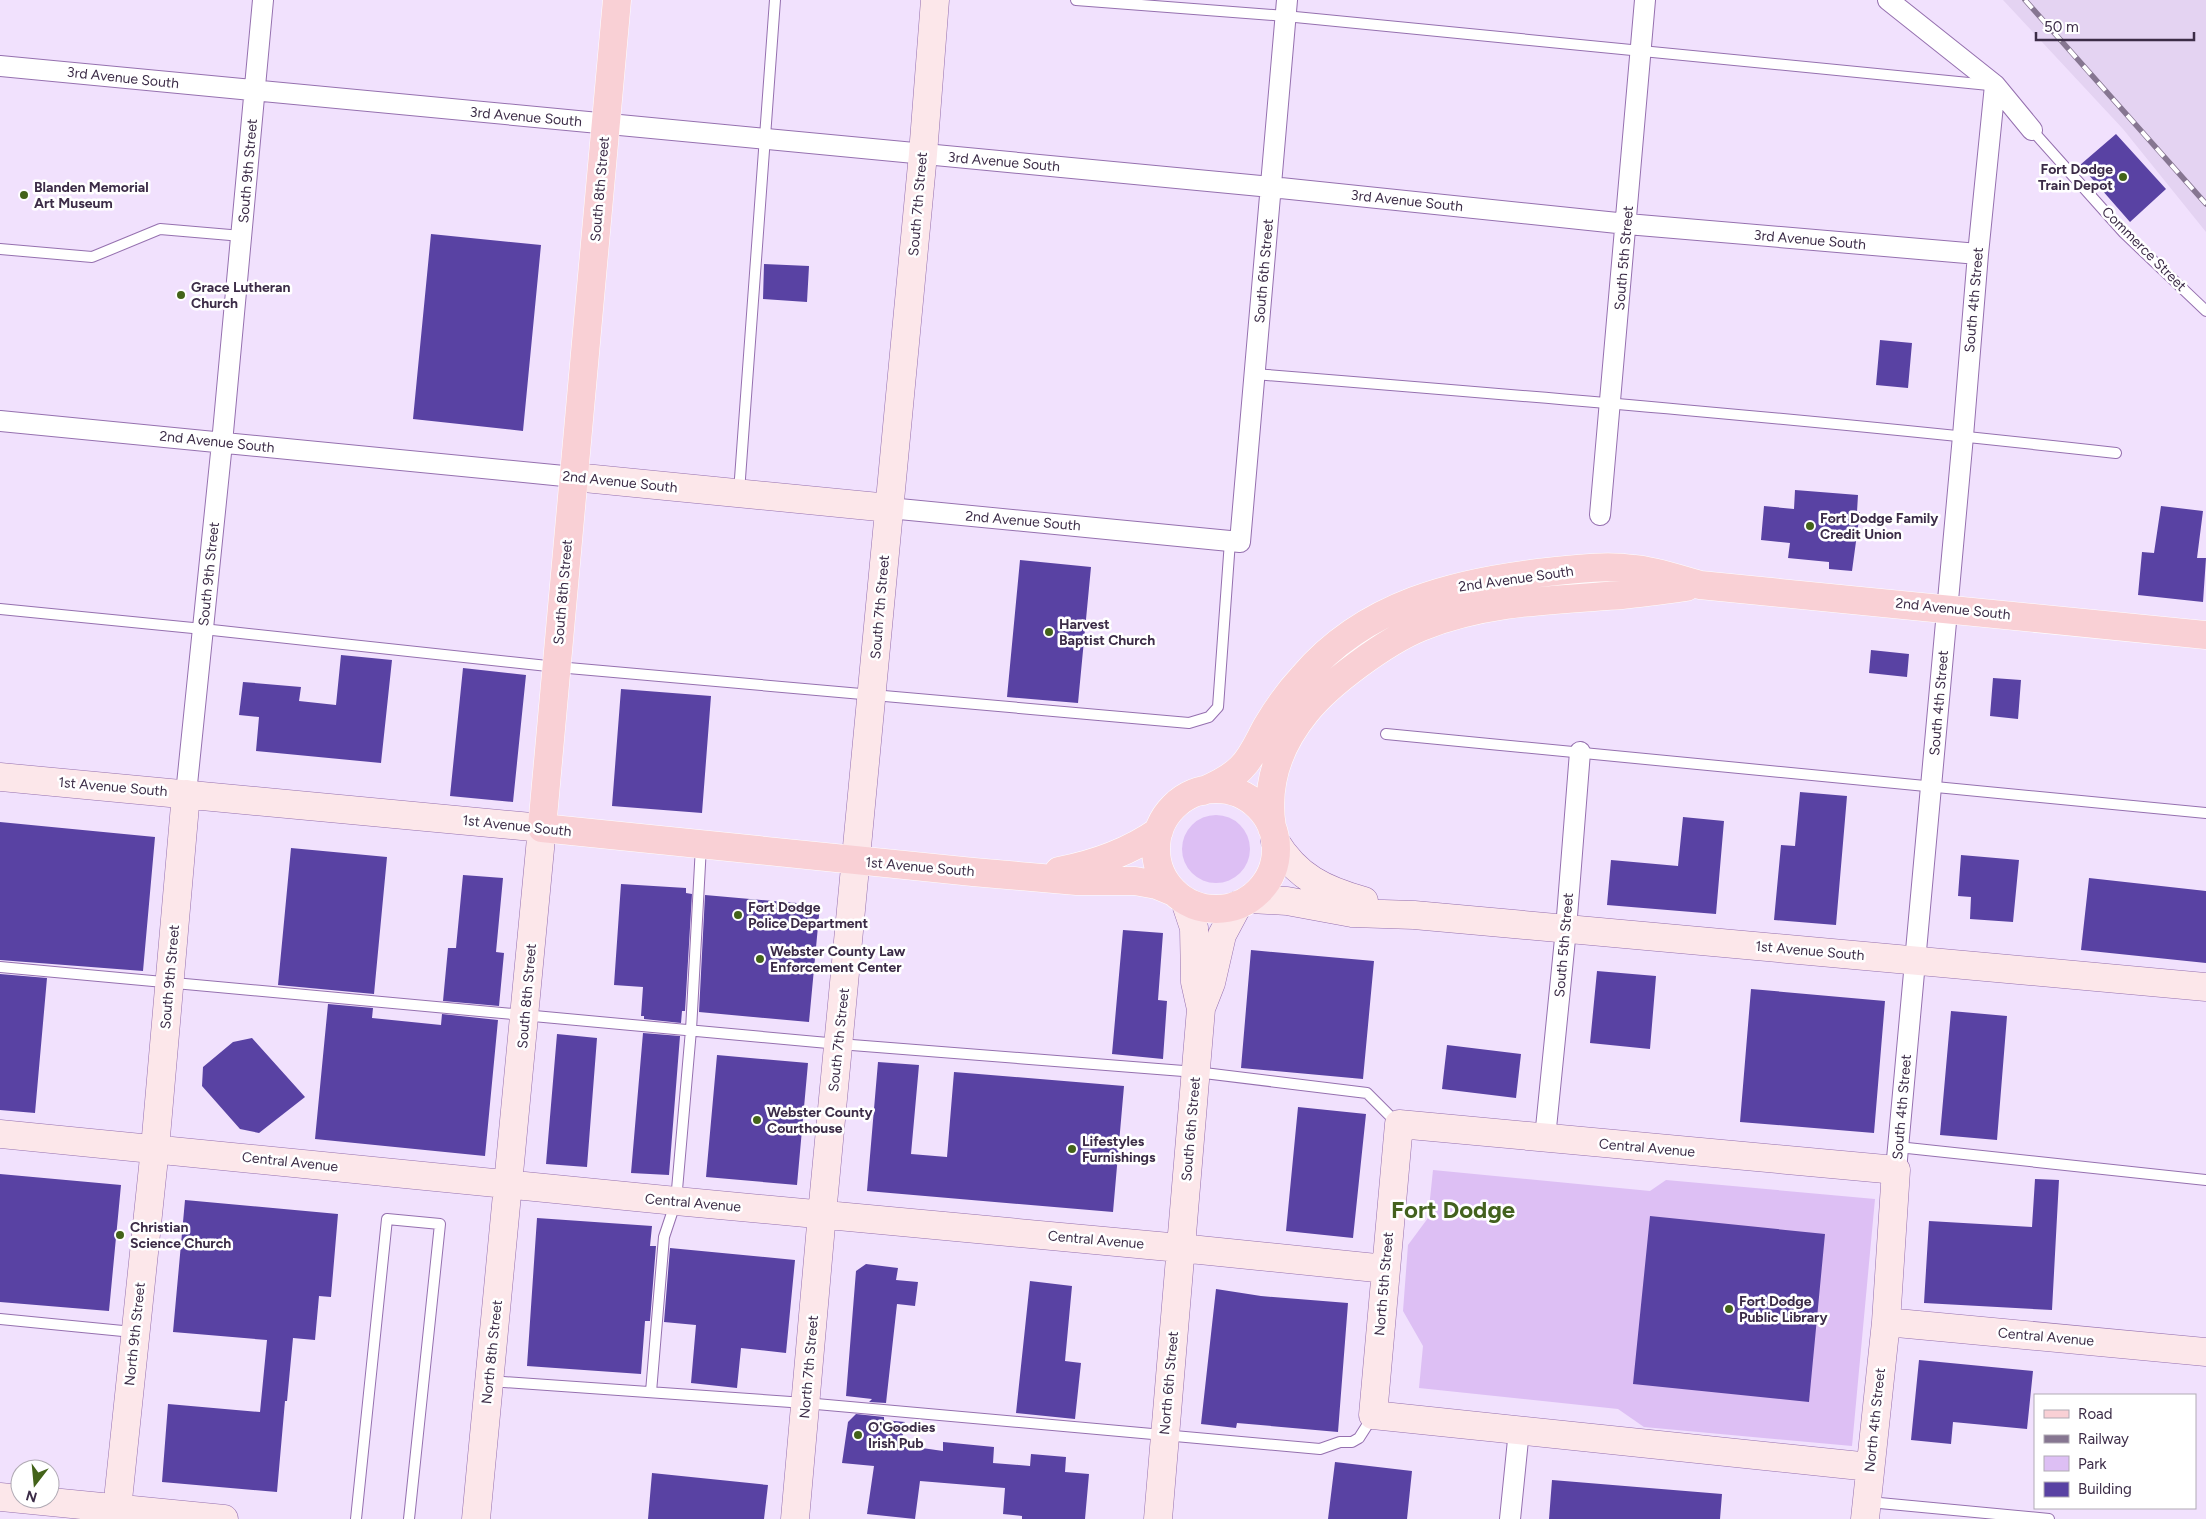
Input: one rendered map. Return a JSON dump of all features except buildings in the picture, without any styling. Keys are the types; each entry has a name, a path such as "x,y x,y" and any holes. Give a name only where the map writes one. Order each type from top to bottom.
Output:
{"main road":[{"name":"South 8th Street","path":"509,1185 617,0"},
{"name":"South 7th Street","path":"822,1214 923,154 935,0"},
{"name":"2nd Avenue South","path":"574,477 889,508"},
{"name":"2nd Avenue South","path":"1203,791 1226,780 1241,768 1294,687 1326,653 1359,627 1403,604 1439,591 1485,580 1572,569 1635,569 1700,585 2206,635"},
{"name":"2nd Avenue South","path":"1274,834 1269,812 1270,788 1280,757 1295,727 1324,691 1367,658 1398,639 1437,622 1492,607 1555,598 1644,593 1700,585"},
{"name":"1st Avenue South","path":"0,777 1087,882 1135,880 1156,885 1213,909 1244,902 1287,900 1352,913 1414,915 2206,987"},
{"name":"1st Avenue South","path":"1180,896 1166,882 1159,868 1156,855 1159,831 1170,811 1180,802 1203,791 1221,790 1238,794 1260,809 1285,858 1311,880 1337,893 1414,915"},
{"name":"South 9th Street","path":"155,1148 186,794"},
{"name":"1st Avenue South","path":"1033,876 1096,863 1134,846 1159,831"},
{"path":"1244,902 1267,880 1273,868 1274,834"},
{"name":"South 6th Street","path":"1180,896 1194,928 1195,982 1201,1009"},
{"name":"South 6th Street","path":"1180,1248 1201,1009 1211,983 1222,935 1244,902"},
{"name":"Central Avenue","path":"1399,1124 1545,1138 1897,1158"},
{"name":"North 5th Street","path":"1373,1415 1399,1124"},
{"name":"Central Avenue","path":"0,1134 1386,1269"},
{"name":"North 9th Street","path":"116,1514 155,1148"},
{"name":"South 4th Street","path":"1886,1322 1897,1158"},
{"name":"North 8th Street","path":"476,1519 509,1185"},
{"name":"North 7th Street","path":"795,1519 822,1214"},
{"name":"North 6th Street","path":"1158,1519 1180,1248"},
{"name":"Central Avenue","path":"1886,1322 2206,1352"},
{"name":"North 4th Street","path":"1866,1510 1886,1322"},
{"path":"1373,1415 1870,1467"},
{"path":"0,1497 116,1514 224,1519"}],"street":[{"name":"South 9th Street","path":"186,794 222,443 263,0"},
{"name":"South 5th Street","path":"1600,515 1627,224 1645,0"},
{"name":"Commerce Street","path":"1888,0 1995,85 2032,130"},
{"name":"South 6th Street","path":"1235,541 1255,374 1286,8"},
{"name":"3rd Avenue South","path":"0,66 255,92 1271,187 1627,224 1978,254"},
{"name":"South 4th Street","path":"1897,1158 1978,254 1995,85"},
{"name":"2nd Avenue South","path":"0,421 574,477"},
{"name":"2nd Avenue South","path":"889,508 1235,541"},
{"name":"South 5th Street","path":"1545,1138 1566,929 1580,752"},
{"path":"1510,1519 1519,1430"}],"lane":[{"path":"739,493 775,0"},
{"path":"1076,0 1286,8 1641,49 1995,85"},
{"name":"Commerce Street","path":"2032,130 2124,233 2206,311"},
{"path":"0,249 92,257 160,229 242,236"},
{"path":"1255,374 1610,403 1963,436 2116,453"},
{"path":"0,609 203,628 557,667 1189,723 1209,717 1218,707 1235,541"},
{"path":"1386,734 2206,813"},
{"path":"651,1392 664,1237 676,1201 690,1030 701,846"},
{"path":"0,967 839,1044 1196,1072 1367,1093 1399,1124"},
{"path":"1897,1158 2206,1180"},
{"path":"356,1519 387,1219 440,1224 409,1519"},
{"path":"0,1319 135,1332"},
{"path":"490,1381 805,1403 1320,1450 1340,1442 1352,1442 1359,1438 1373,1415"},
{"path":"1866,1510 2049,1519"}],"shaded area":[{"path":"2003,0 2206,0 2206,232 2123,129"}],"green space":[{"path":"1216,815 1229,818 1240,825 1247,836 1250,849 1247,862 1240,873 1229,880 1216,883 1203,880 1192,873 1185,862 1182,849 1185,836 1192,825 1203,818"},
{"path":"1433,1170 1650,1191 1666,1180 1875,1199 1852,1446 1644,1427 1618,1409 1419,1388 1423,1346 1403,1311 1408,1245 1428,1218"}],"railway":[{"path":"2025,0 2206,204"}],"place":[{"name":"Fort Dodge Train Depot","path":"2123,177"},
{"name":"Blanden Memorial Art Museum","path":"24,195"},
{"name":"Grace Lutheran Church","path":"181,295"},
{"name":"Fort Dodge Family Credit Union","path":"1810,526"},
{"name":"Harvest Baptist Church","path":"1049,632"},
{"name":"Fort Dodge Police Department","path":"738,915"},
{"name":"Webster County Law Enforcement Center","path":"760,959"},
{"name":"Webster County Courthouse","path":"757,1120"},
{"name":"Lifestyles Furnishings","path":"1072,1149"},
{"name":"Christian Science Church","path":"120,1235"},
{"name":"Fort Dodge Public Library","path":"1729,1309"},
{"name":"O'Goodies Irish Pub","path":"858,1435"}],"district":[{"name":"Fort Dodge","path":"1453,1209"}]}
